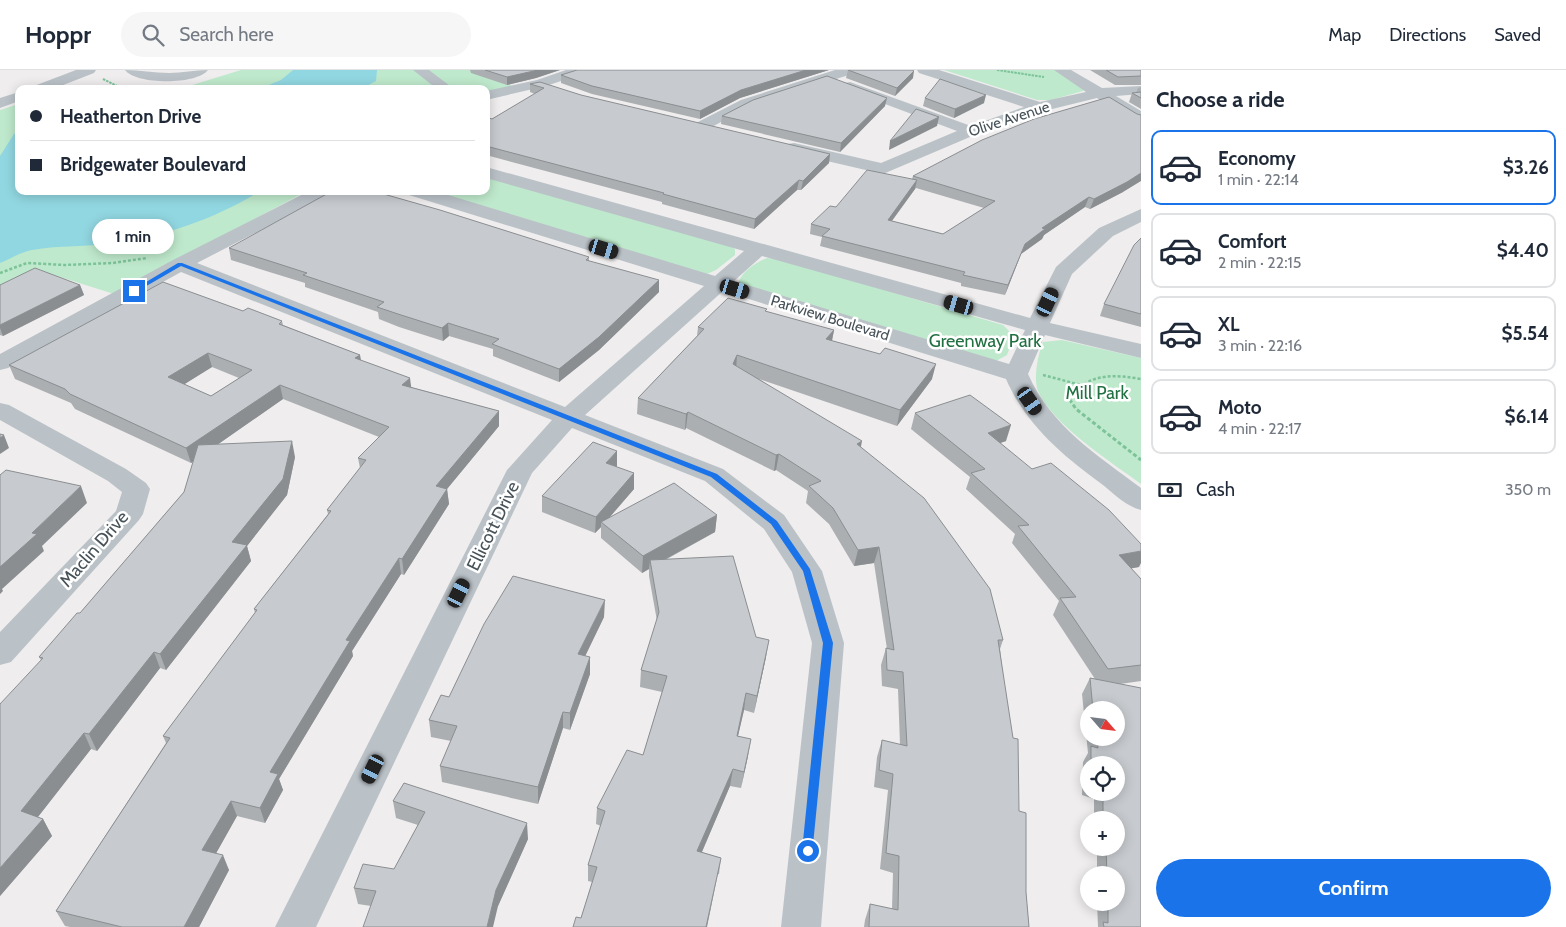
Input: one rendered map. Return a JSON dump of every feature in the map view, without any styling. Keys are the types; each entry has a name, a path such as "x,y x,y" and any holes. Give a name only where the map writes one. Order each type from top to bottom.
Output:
{"street":[{"path":"50,85 90,70"},
{"path":"132,70 158,77 172,78 201,70"},
{"path":"420,70 441,85"},
{"path":"490,95 541,83 580,70"},
{"path":"702,126 746,103 850,70"},
{"path":"924,70 1039,107"},
{"path":"1061,70 1141,118"},
{"path":"826,77 971,131"},
{"path":"541,83 568,92"},
{"name":"Olive Avenue","path":"778,144 883,168 971,131 1039,107 1100,94 1141,90"},
{"path":"0,103 15,97"},
{"path":"682,122 721,131"},
{"path":"490,173 1036,327 1141,352"},
{"path":"0,363 180,264 315,195"},
{"name":"Parkview Boulevard","path":"428,195 718,284 1027,374"},
{"path":"1141,215 1106,232 1063,271 1036,327 1027,374 1020,387 1049,428 1141,501"},
{"name":"Ellicott Drive","path":"294,927 520,470 568,417 758,249"},
{"path":"180,264 714,475 774,522 807,571 828,643 801,927"},
{"name":"Maclin Drive","path":"0,410 117,474 136,489 129,514 0,653"}],"path":[{"path":"0,273 27,263 65,265 113,263 135,261 152,256"},
{"path":"1129,376 1131,372"},
{"path":"1027,374 1081,385"},
{"path":"1141,379 1129,376 1103,376 1081,385 1071,394 1072,405 1141,460"}],"green space":[{"path":"241,70 477,70 515,87 490,92 490,85 192,85"},
{"path":"944,70 1056,70 1084,87 1083,91 1051,100 1037,100"},
{"path":"15,105 15,195 300,195 114,294 41,271 0,288 0,110"},
{"path":"490,176 728,244 735,249 735,255 716,270 707,274 440,195 490,195"},
{"name":"Greenway Park","path":"767,258 782,260 1003,325 1014,336 1007,355 996,361 742,287 739,282 743,274 755,264"},
{"name":"Mill Park","path":"1062,340 1141,358 1141,484 1069,430 1056,417 1038,391 1036,380 1037,366 1043,342"}],"water":[{"path":"293,70 377,70 376,81 368,85 269,85 281,80"},
{"path":"14,134 15,195 253,195 226,210 172,231 116,243 32,250 0,263 0,156"}],"building":[{"path":"485,70 538,70 507,77"},
{"path":"577,70 806,70 741,90 700,111 592,86 561,75"},
{"path":"848,70 912,70 914,71 897,88"},
{"path":"1106,70 1141,70 1141,76 1118,77"},
{"path":"827,76 887,98 841,143 722,116 753,100"},
{"path":"940,79 986,95 955,109 925,98"},
{"path":"540,82 581,95 830,154 803,181 799,180 755,219 490,147 490,118 492,119 544,88 530,84"},
{"path":"1141,92 1141,98 1132,93"},
{"path":"1109,97 1141,115 1141,173 1094,199 1089,197 1042,228 1045,229 1025,244 1008,285 963,275 965,272 822,236 830,229 811,224 830,206 836,207 867,170 917,180 888,220 943,234 995,201 913,176 982,140 1034,119"},
{"path":"916,109 939,117 890,141"},
{"path":"325,195 387,195 589,257 586,260 659,280 599,337 559,369 492,344 499,339 448,323 442,328 377,307 384,302 303,275 307,273 229,248"},
{"path":"1141,238 1141,314 1104,304 1134,245"},
{"path":"35,268 80,285 0,325 0,285"},
{"path":"163,282 243,311 248,308 282,321 279,324 360,355 355,358 410,378 402,385 499,411 436,486 447,489 402,559 399,558 346,640 350,641 270,772 278,774 260,808 231,801 202,850 223,855 184,927 122,927 56,911 170,738 163,736 257,610 254,609 331,511 327,510 366,460 358,458 389,427 280,385 186,448 70,394 65,389 9,365","holes":["208,353 252,370 211,396 168,377"]},
{"path":"728,298 767,309 765,311 834,330 826,339 880,354 885,348 936,364 900,410 737,355 733,364 862,441 857,444 924,498 990,589 1003,640 998,640 1013,738 1018,739 1019,811 1026,813 1026,892 1029,927 869,927 870,904 898,910 899,856 886,853 893,774 879,770 882,740 907,746 903,672 887,670 886,648 894,650 879,547 858,550 833,508 809,486 821,481 779,454 776,455 688,412 686,414 638,398 704,329 698,327"},
{"path":"970,395 1011,425 988,433 1032,469 1051,463 1109,510 1141,544 1141,551 1119,555 1141,579 1141,665 1108,669 1060,598 1076,597 1018,526 1029,525 971,473 985,469 915,413"},
{"path":"292,441 283,479 232,542 247,545 160,654 154,652 89,734 84,733 21,811 43,819 0,868 0,704 43,658 39,657 77,613 80,613 184,492 198,445"},
{"path":"593,442 617,451 606,463 634,473 596,517 542,496"},
{"path":"6,470 81,486 32,533 37,534 0,567 0,475"},
{"path":"674,483 717,515 643,556 601,522"},
{"path":"733,556 756,637 769,640 757,696 746,693 737,736 751,739 744,772 733,769 697,851 721,858 706,927 573,927 576,917 581,918 597,867 588,865 605,811 597,808 627,750 643,755 667,676 641,670 659,612 650,560"},
{"path":"513,576 605,600 578,654 590,657 570,713 563,712 538,787 440,766 457,726 429,720 441,695 449,697 484,624"},
{"path":"1090,678 1141,688 1141,927 1104,927 1103,922 1108,923 1108,911 1125,911 1125,866 1107,866 1106,856 1125,856 1125,811 1103,811 1103,801 1125,801 1125,756 1091,756 1091,746 1098,748 1098,746 1125,746 1125,701 1092,701"},
{"path":"404,783 527,823 496,890 487,927 363,927 376,891 354,888 363,864 394,869 425,812 393,801"}],"route":[{"path":"134,291 180,264 714,475 774,522 807,571 828,643 808,851"}]}
